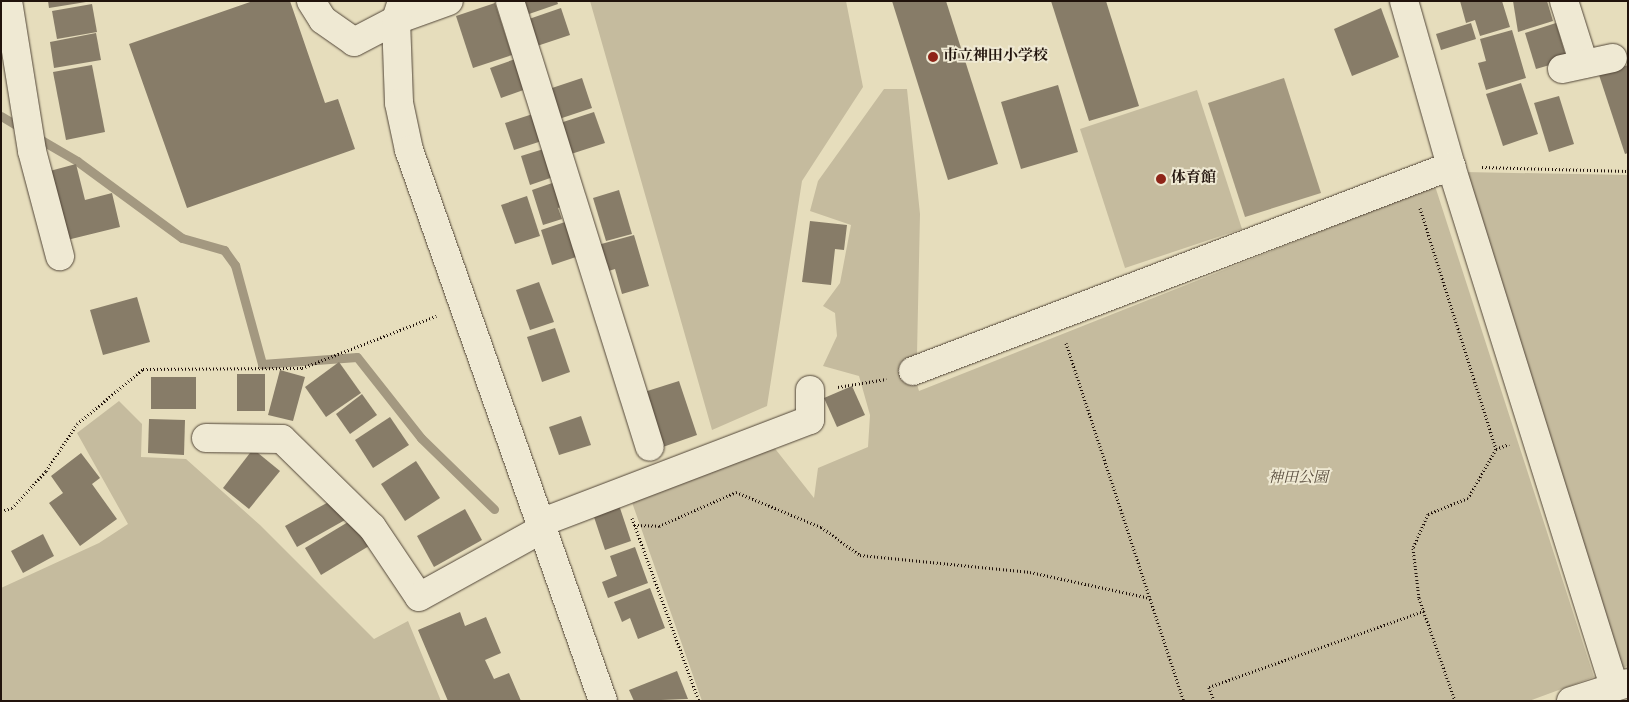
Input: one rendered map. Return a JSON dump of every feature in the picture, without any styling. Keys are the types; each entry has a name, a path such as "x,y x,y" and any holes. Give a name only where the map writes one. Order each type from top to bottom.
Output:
{"street":[{"path":"8,1 32,151 60,256"},
{"path":"311,1 323,20 354,42 399,10 449,1"},
{"path":"510,1 650,447"},
{"path":"1404,1 1451,166 1621,684 1571,701"},
{"path":"1564,1 1573,67 1613,58"},
{"path":"399,10 399,103 409,150 604,701"},
{"path":"913,371 1451,166"},
{"path":"206,438 282,439 372,527 419,597 541,526 622,492 810,420 810,390"}],"path":[{"path":"1451,166 1628,171"},
{"path":"1411,181 1496,449 1468,498 1428,514 1413,548 1424,611 1455,701"},
{"path":"1,511 12,508 46,471 77,424 143,369 302,368 328,355 439,315"},
{"path":"1057,316 1184,701"},
{"path":"810,390 875,383 913,371"},
{"path":"622,492 699,701"},
{"path":"634,525 659,526 736,492 821,527 860,555 1030,572 1150,598"},
{"path":"1214,701 1209,687 1424,611"}],"green space":[{"path":"590,1 846,1 863,87 802,181 767,406 712,430"},
{"name":"神田公園","path":"884,89 907,89 920,214 917,354 913,371 919,391 1435,186 1594,677 1529,701 702,701 628,491 769,441 814,498 818,468 868,447 870,415 859,376 823,366 837,336 835,313 823,306 840,283 851,225 810,211 818,181"},
{"name":"体育館","path":"1197,90 1242,229 1125,268 1080,129"},
{"path":"1464,172 1628,175 1628,666 1619,669"},
{"path":"119,401 142,424 141,457 186,459 260,525 374,639 408,621 441,701 1,701 1,588 99,543 128,524 77,433"}],"shaded area":[{"path":"1284,78 1321,193 1245,217 1208,103"}],"building":[{"path":"48,1 86,1 86,2 49,8"},
{"path":"253,1 290,1 325,103 338,99 355,149 187,208 129,44"},
{"path":"524,1 557,1 558,4 529,14"},
{"path":"892,1 946,1 998,164 948,180"},
{"path":"1051,1 1106,1 1139,106 1089,121"},
{"path":"1460,1 1502,1 1510,27 1480,36 1475,20 1466,23"},
{"path":"1513,1 1547,1 1553,21 1518,32"},
{"path":"495,3 512,55 473,68 456,16"},
{"path":"92,4 97,32 57,39 52,11"},
{"path":"561,8 570,35 537,46 529,19"},
{"path":"1381,8 1399,57 1352,76 1334,29"},
{"path":"1471,23 1476,39 1441,50 1436,34"},
{"path":"1556,23 1567,60 1536,69 1525,33"},
{"path":"1512,30 1526,78 1486,90 1478,63 1486,61 1480,39"},
{"path":"96,33 101,60 54,68 50,42"},
{"path":"521,57 532,87 501,98 490,68"},
{"path":"92,65 105,132 66,140 53,72"},
{"path":"1628,65 1628,153 1625,154 1599,75"},
{"path":"582,78 592,108 559,119 549,89"},
{"path":"1521,83 1538,134 1503,146 1486,94"},
{"path":"1058,85 1078,152 1021,169 1001,102"},
{"path":"1559,96 1574,144 1549,152 1534,103"},
{"path":"539,112 548,139 514,150 505,123"},
{"path":"594,112 605,143 571,154 560,123"},
{"path":"550,147 559,175 530,185 521,156"},
{"path":"76,164 85,200 112,193 120,227 63,241 46,172"},
{"path":"558,181 566,205 558,208 562,219 543,225 532,190"},
{"path":"619,190 632,234 606,241 593,198"},
{"path":"527,196 540,236 515,244 501,205"},
{"path":"571,220 582,255 552,265 541,230"},
{"path":"810,221 847,225 844,250 835,249 831,285 802,282"},
{"path":"634,235 649,286 622,294 615,269 602,273 594,246"},
{"path":"539,282 554,322 530,330 516,290"},
{"path":"137,297 150,342 103,355 90,310"},
{"path":"555,328 570,372 542,382 527,337"},
{"path":"339,362 361,393 326,417 305,387"},
{"path":"280,370 305,377 293,421 268,415"},
{"path":"237,374 265,374 265,411 237,411"},
{"path":"151,377 196,377 196,409 151,409"},
{"path":"679,381 697,435 660,448 641,393"},
{"path":"852,386 865,415 837,427 824,398"},
{"path":"362,394 377,415 350,434 336,414"},
{"path":"581,416 591,445 559,455 549,427"},
{"path":"390,417 409,445 373,468 355,440"},
{"path":"149,419 185,420 184,455 148,453"},
{"path":"253,449 280,471 249,509 223,488"},
{"path":"81,453 100,478 92,484 117,519 80,546 49,503 63,493 51,476"},
{"path":"416,461 440,498 405,521 381,484"},
{"path":"334,499 345,520 297,547 285,526"},
{"path":"617,499 631,541 605,550 591,508"},
{"path":"465,509 482,540 434,567 417,536"},
{"path":"353,519 369,546 321,575 305,548"},
{"path":"43,534 54,556 23,573 11,551"},
{"path":"635,547 648,583 608,598 602,582 617,576 610,556"},
{"path":"650,588 665,628 638,639 630,618 622,622 614,602"},
{"path":"460,612 465,626 486,617 501,653 485,660 494,679 509,673 521,701 448,701 418,630"},
{"path":"677,671 688,699 634,701 629,690"}],"waterway":[{"path":"1,116 23,129"},
{"path":"36,137 77,161 182,238 224,250 235,265 262,364 357,357 421,438 494,509"}],"place":[{"name":"市立神田小学校","path":"933,57"},
{"name":"体育館","path":"1161,179"}]}
